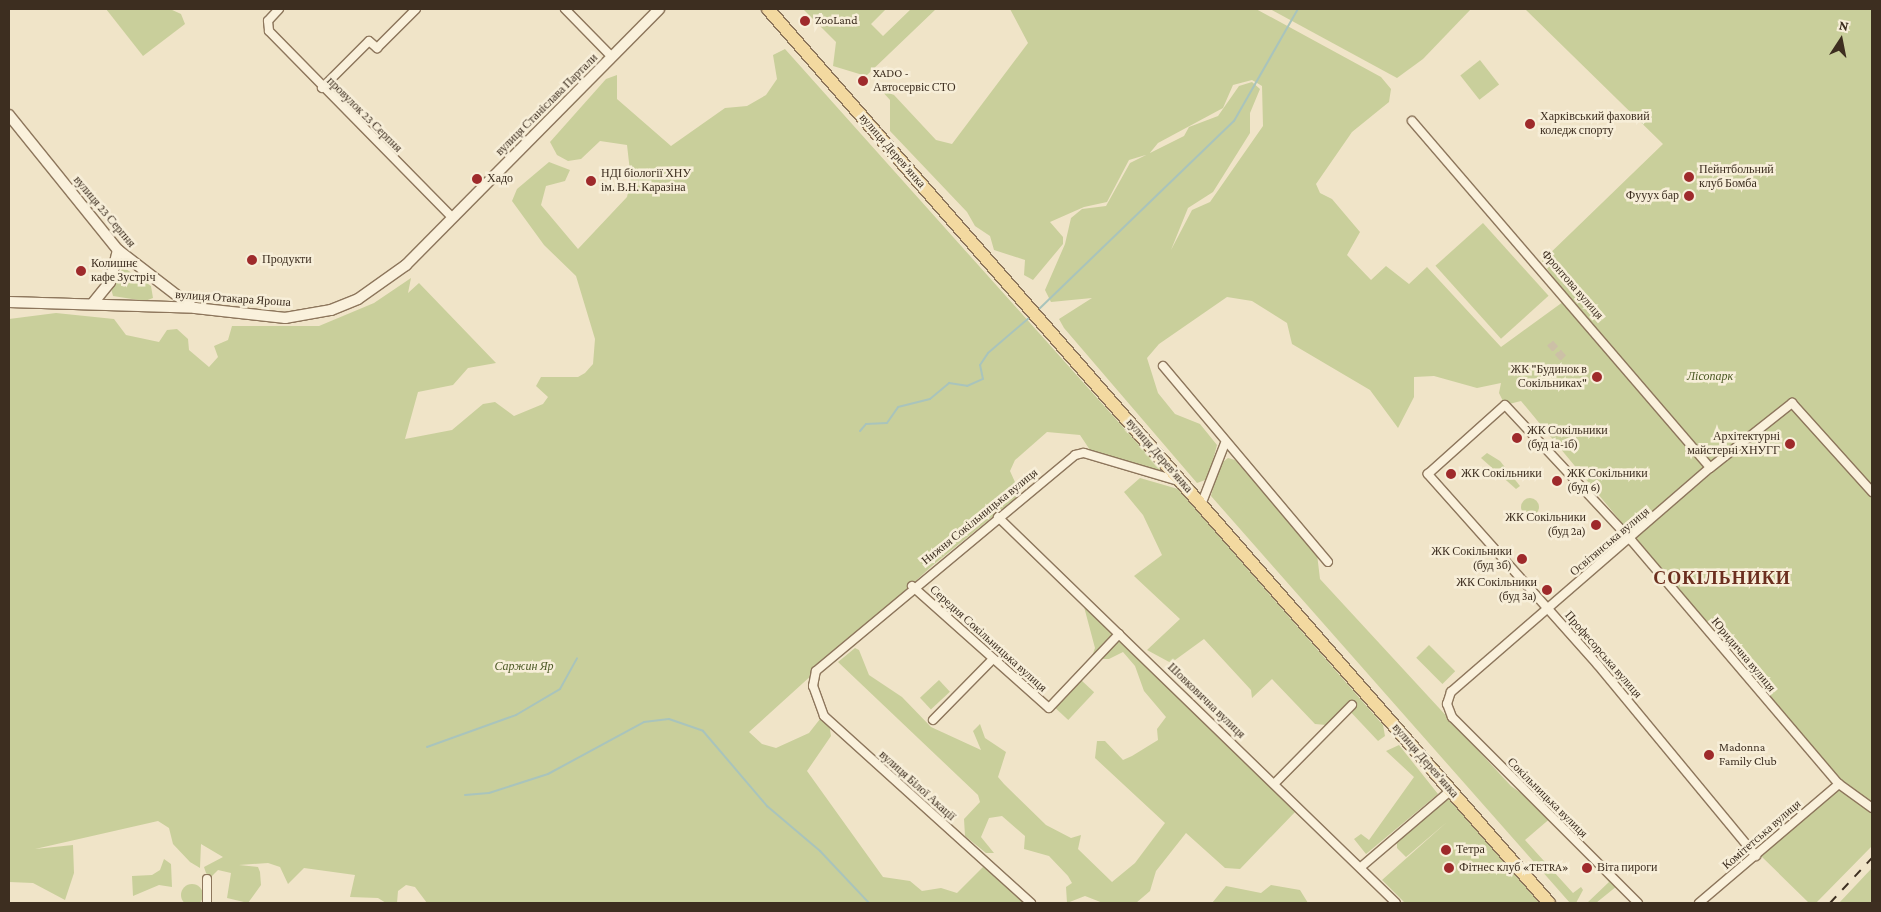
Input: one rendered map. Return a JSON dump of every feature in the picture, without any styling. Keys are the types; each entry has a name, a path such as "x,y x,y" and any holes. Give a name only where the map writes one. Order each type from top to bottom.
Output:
{"main road":[{"name":"вулиця Дерев’янка","path":"768,9 1549,903"}],"street":[{"name":"провулок 23 Серпня","path":"279,9 267,24 322,88 452,217"},
{"path":"322,88 369,41 377,48 416,9"},
{"path":"565,9 612,57"},
{"name":"вулиця Станіслава Партали","path":"452,217 659,9"},
{"name":"вулиця 23 Серпня","path":"9,115 118,250 195,308"},
{"name":"Фронтова вулиця","path":"1412,121 1710,468"},
{"name":"вулиця Отакара Яроша","path":"9,302 93,303 195,308 285,318 331,310 390,280 452,217"},
{"path":"93,303 110,282 118,250"},
{"path":"1163,366 1225,443 1328,562"},
{"name":"Освітянська вулиця","path":"1447,704 1451,692 1546,608 1631,540 1710,468 1792,402 1872,492"},
{"name":"Юридична вулиця","path":"1428,474 1505,405 1631,540 1839,784 1872,808"},
{"path":"1200,505 1225,443"},
{"name":"Нижня Сокільницька вулиця","path":"816,671 912,586 1075,455 1084,453 1182,482"},
{"name":"Професорська вулиця","path":"1428,474 1546,608 1756,856"},
{"name":"Шовковична вулиця","path":"998,517 1361,866 1394,903"},
{"name":"Середня Сокільницька вулиця","path":"912,586 992,661 1049,708 1119,634"},
{"path":"933,720 992,661"},
{"name":"вулиця Білої Акації","path":"816,671 814,686 824,716 1032,903"},
{"name":"Сокільницька вулиця","path":"1447,704 1452,717 1638,903"},
{"path":"1274,784 1352,705"},
{"name":"Комітетська вулиця","path":"1699,903 1839,784"},
{"path":"1361,866 1451,790"},
{"path":"207,879 207,903"}],"green space":[{"path":"106,9 170,9 181,14 185,24 143,56"},
{"path":"803,9 886,9 871,24 883,36 911,9 936,9 866,76 833,66 836,42"},
{"name":"Лісопарк","path":"1010,9 1256,9 1381,77 1391,89 1389,102 1352,132 1316,184 1320,193 1332,199 1360,232 1347,255 1371,280 1386,266 1409,284 1427,267 1501,347 1567,299 1542,261 1663,144 1525,9 1872,9 1872,846 1816,903 1809,903 1761,856 1838,784 1521,401 1505,405 1499,393 1501,383 1477,388 1434,376 1414,377 1414,397 1398,428 1370,390 1292,344 1287,323 1252,301 1227,297 1159,344 1147,358 1158,393 1175,414 1200,424 1217,445 1208,479 1197,483 1064,328 1059,319 1092,298 1051,302 1045,290 1065,244 1071,218 1082,209 1106,206 1130,163 1146,155 1129,160 1107,202 1084,207 1050,222 1063,237 1063,244 1033,280 1024,275 1025,260 994,250 990,236 975,226 967,212 890,131 890,100 881,90 894,95 936,140 952,144 1028,43","holes":["1252,80 1262,86 1263,126 1210,202 1192,210 1171,250 1188,208 1213,192 1250,133 1250,113 1260,89 1252,82 1239,86 1218,116 1189,127 1184,136 1150,153 1158,143 1223,108 1233,85"]},
{"path":"1270,9 1471,9 1423,59 1397,78"},
{"name":"Саржин Яр","path":"785,49 1165,474 1092,453 1080,435 1047,432 1015,460 1010,471 1019,491 1017,497 932,566 749,732 762,744 776,748 809,733 820,719 829,723 831,736 807,771 883,877 910,881 922,891 941,888 957,893 985,865 1025,903 427,903 415,887 406,885 398,891 397,903 386,903 378,898 350,897 355,875 304,868 288,884 280,867 268,863 239,865 258,867 260,872 261,885 248,903 227,898 231,873 218,870 210,878 206,873 204,867 223,857 201,844 200,868 190,862 173,844 169,828 158,821 35,849 73,845 74,873 65,900 33,883 9,882 9,319 56,313 114,319 126,335 159,342 167,330 177,329 188,339 189,350 209,367 218,357 214,346 228,340 232,326 319,326 374,303 411,278 408,293 419,283 496,363 468,368 453,385 418,392 405,439 452,430 483,404 495,402 514,416 543,404 548,397 536,386 541,377 578,377 585,373 593,364 595,339 576,276 544,245 512,201 517,189 549,162 570,170 565,181 546,186 541,205 578,249 627,197 631,180 627,145 600,141 581,159 568,161 557,155 550,142 606,79 617,75 617,99 671,146 725,108 747,106 766,95 777,79 773,55"},
{"path":"1480,60 1499,84 1479,100 1460,75"},
{"path":"1483,223 1549,296 1501,339 1435,266"},
{"path":"123,267 151,286 153,298 145,301 113,296 111,288"},
{"path":"1487,453 1500,461 1520,486 1516,489 1481,458"},
{"path":"1228,458 1235,460 1317,554 1320,579 1511,786 1553,816 1525,840 1573,893 1581,887 1583,890 1576,903 1570,903 1211,496 1219,465"},
{"path":"1140,478 1178,489 1383,725 1385,736 1378,741 1346,707 1326,725 1315,724 1272,679 1252,698 1251,690 1204,639 1171,663 1147,650 1180,619 1134,576 1162,555 1143,515 1124,492"},
{"path":"1526,498 1534,498 1539,503 1537,514 1526,516 1521,511 1521,503"},
{"path":"1083,603 1296,811 1240,869 1225,868 1186,833 1156,871 1150,891 1136,903 1103,903 1085,896 1067,903 1066,887 1072,883 1068,876 1049,856 1024,849 1025,836 1002,816 989,818 981,837 994,853 986,853 965,836 964,819 980,802 978,795 838,662 855,648 859,650 869,675 902,697 931,727 981,750 973,731 980,724 985,738 1006,752 998,777 1046,825 1071,838 1081,835 1078,849 1112,882 1135,863 1165,823 1095,758 1097,741 1105,741 1123,760 1158,740 1157,729 1166,717 1144,691 1135,666 1123,652 1109,659 1091,659 1095,648"},
{"path":"1429,645 1455,671 1442,684 1416,658"},
{"path":"939,680 950,692 931,709 920,698"},
{"path":"1081,680 1094,692 1068,720 1055,708"},
{"path":"1399,745 1438,794 1366,854 1354,839 1361,834 1369,840 1414,777 1386,751"},
{"name":"Тетра","path":"1447,799 1451,799 1542,903 1405,903 1382,880 1447,822 1406,857 1397,848 1397,838"},
{"path":"1570,837 1617,886 1596,903 1587,903 1609,882"},
{"path":"164,859 171,864 172,887 159,885 133,896 132,876 152,875 160,870"},
{"path":"1872,868 1872,903 1839,903"},
{"path":"192,884 200,887 203,895 200,903 192,906 184,903 181,895 184,887"},
{"path":"1271,885 1300,890 1308,903 1212,903 1226,886 1261,893"}],"waterway":[{"path":"1037,311 1234,121 1298,9"},
{"path":"860,431 866,424 887,423 898,407 930,399 949,383 967,386 983,379 980,365 988,353 1030,317"},
{"path":"427,747 516,715 560,689 577,658"},
{"path":"465,795 489,793 548,774 644,722 669,719 703,731 767,806 820,851 869,903"}],"tunnel":[{"path":"1550,343 1564,359"}],"railway":[{"path":"1830,903 1872,858"}],"place":[{"name":"ZooLand","path":"805,21"},
{"name":"XADO - Автосервіс СТО","path":"863,81"},
{"name":"Харківський фаховий коледж спорту","path":"1530,124"},
{"name":"Пейнтбольний клуб Бомба","path":"1689,177"},
{"name":"Хадо","path":"477,179"},
{"name":"НДІ біології ХНУ ім. В.Н. Каразіна","path":"591,181"},
{"name":"Фууух бар","path":"1689,196"},
{"name":"Продукти","path":"252,260"},
{"name":"Колишнє кафе Зустріч","path":"81,271"},
{"name":"ЖК \"Будинок в Сокільниках\"","path":"1597,377"},
{"name":"ЖК Сокільники (буд 1а-1б)","path":"1517,438"},
{"name":"Архітектурні майстерні ХНУГГ","path":"1790,444"},
{"name":"ЖК Сокільники","path":"1451,474"},
{"name":"ЖК Сокільники (буд 6)","path":"1557,481"},
{"name":"ЖК Сокільники (буд 2а)","path":"1596,525"},
{"name":"ЖК Сокільники (буд 3б)","path":"1522,559"},
{"name":"ЖК Сокільники (буд 3а)","path":"1547,590"},
{"name":"Madonna Family Club","path":"1709,755"},
{"name":"Тетра","path":"1446,850"},
{"name":"Фітнес клуб «TETRA»","path":"1449,868"},
{"name":"Віта пироги","path":"1587,868"}],"district":[{"name":"СОКІЛЬНИКИ","path":"1722,578"}]}
